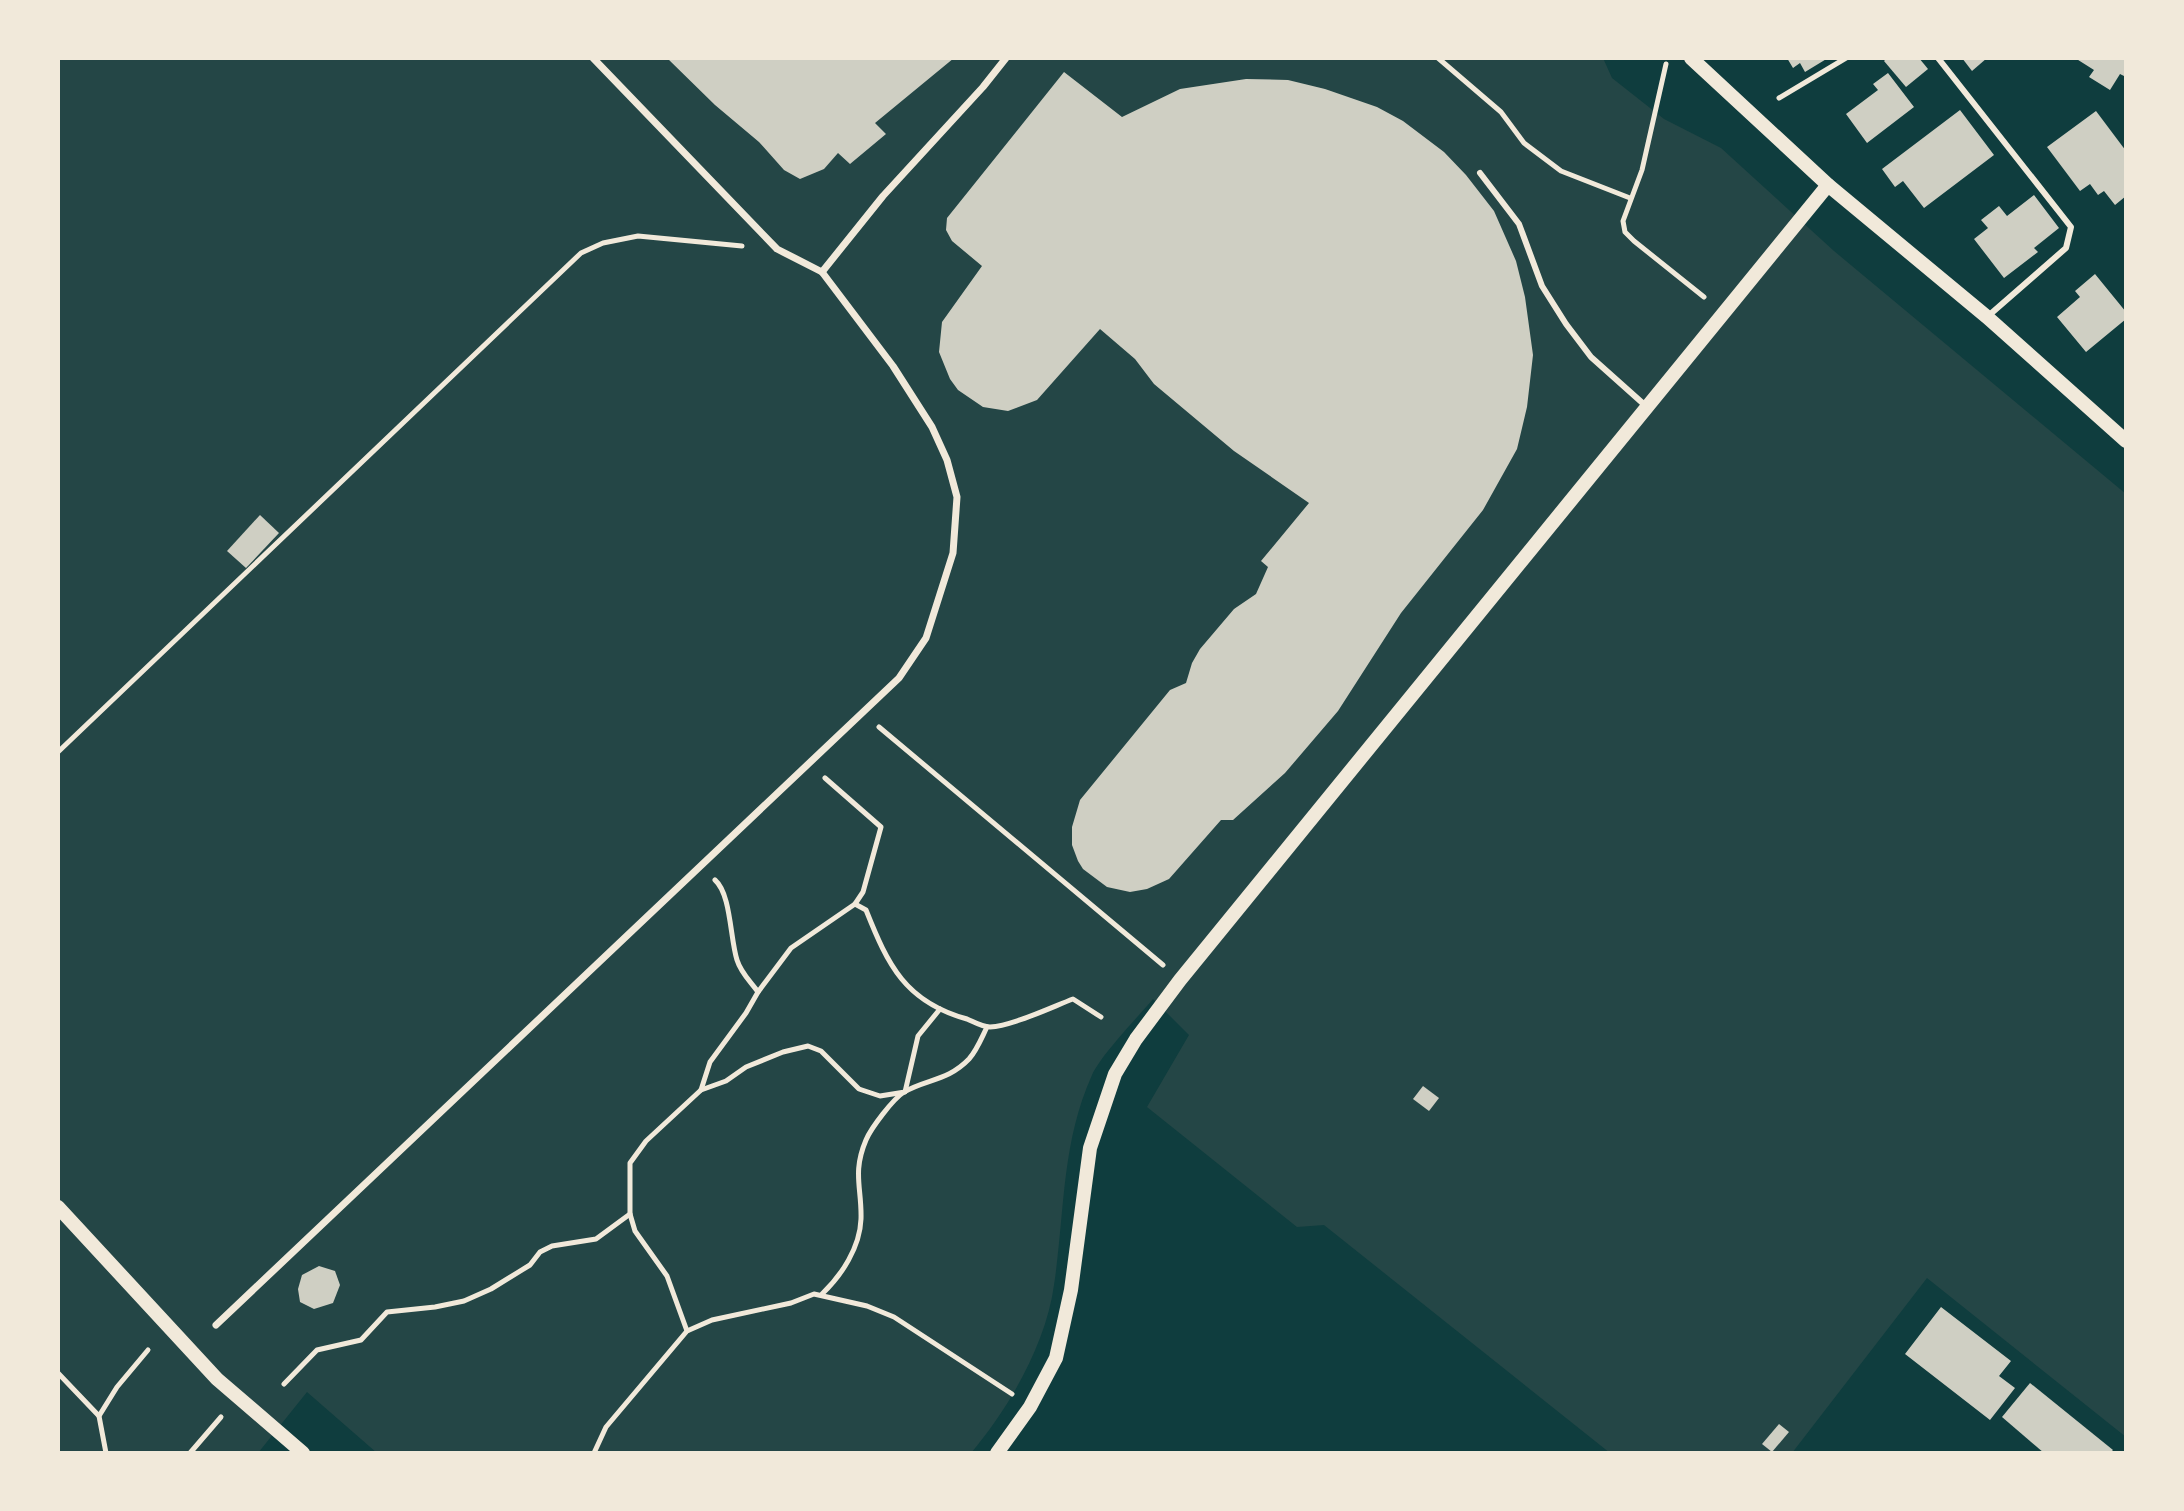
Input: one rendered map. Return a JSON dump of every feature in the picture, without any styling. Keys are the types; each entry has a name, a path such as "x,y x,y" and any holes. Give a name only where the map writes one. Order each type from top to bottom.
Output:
{"street":[{"path":"216,1325 899,678 926,638 953,553 957,497 947,460 932,427 893,366 822,272 777,249 593,58"},
{"path":"822,272 883,196 1006,58"},
{"path":"1691,58 1828,185 1987,317 2126,441"},
{"path":"997,1453 1030,1407 1056,1358 1071,1290 1090,1148 1115,1074 1136,1039 1180,980 1828,185"},
{"path":"58,1207 217,1379 303,1453"}],"lane":[{"path":"1938,58 2071,227 2066,248 1987,317"},
{"path":"1480,173 1519,224 1542,286 1566,324 1591,357 1647,407"}],"path":[{"path":"1438,58 1501,112 1524,143 1561,171 1630,198"},
{"path":"1667,58 1642,170 1623,221 1625,232 1724,313"},
{"path":"1779,98 1846,58"},
{"path":"58,752 581,253 603,243 638,236 777,249"},
{"path":"863,714 1180,980"},
{"path":"701,1090 710,1062 791,948 855,904 863,892 881,827 809,764"},
{"path":"699,867 719,883 725,897 738,962 758,992"},
{"path":"855,904 866,910 898,978 940,1009 987,1027 1005,1024 1073,999 1101,1017"},
{"path":"822,1295 848,1260 857,1240 861,1219 856,1177 866,1140 876,1123 905,1092 918,1036 940,1009"},
{"path":"687,1331 667,1276 635,1231 630,1214 630,1163 646,1141 701,1090 783,1052 808,1046 821,1051 859,1089 880,1096 905,1092 951,1074 967,1061 987,1027"},
{"path":"284,1384 317,1350 361,1340 387,1312 464,1301 530,1265 540,1252 552,1246 596,1239 630,1214"},
{"path":"594,1453 606,1427 687,1331 712,1320 791,1303 814,1294 867,1306 894,1317 1001,1385"},
{"path":"99,1416 117,1387 148,1350"},
{"path":"58,1373 99,1416 106,1453"},
{"path":"190,1453 221,1417"}],"shaded area":[{"path":"58,58 1603,58 1612,78 1664,119 1721,148 1834,251 2126,494 2126,1437 1927,1278 1792,1453 1610,1453 1324,1225 1297,1227 1147,1107 1189,1035 1153,999 1111,1047 1092,1075 1069,1153 1058,1258 1043,1330 1012,1396 971,1453 377,1453 307,1392 258,1453 58,1453"}],"building":[{"path":"667,58 954,58 875,123 886,134 850,164 838,153 824,169 800,179 784,170 759,142"},
{"path":"1787,58 1828,58 1805,72 1800,63 1793,68"},
{"path":"1887,58 1919,58 1928,69 1906,87 1884,61"},
{"path":"1962,58 1987,58 1972,71"},
{"path":"2075,58 2126,58 2126,77 2120,74 2110,90 2089,77 2094,70"},
{"path":"1064,72 1122,117 1180,89 1246,79 1288,80 1325,89 1377,107 1403,121 1444,152 1494,211 1516,261 1525,297 1533,355 1527,407 1517,449 1483,510 1401,613 1338,711 1285,773 1233,820 1221,820 1169,879 1147,889 1130,892 1107,887 1083,869 1078,861 1072,845 1072,827 1080,800 1170,690 1186,683 1200,649 1234,609 1256,594 1268,567 1261,561 1309,503 1234,451 1154,384 1135,359 1100,329 1037,400 1008,411 983,407 958,390 950,379 939,352 942,322 982,266 952,241 946,230 947,218"},
{"path":"1888,73 1914,107 1867,143 1846,114 1878,90 1873,84"},
{"path":"1960,110 1994,155 1924,208 1903,181 1895,187 1882,169"},
{"path":"2096,111 2126,151 2126,196 2115,205 2104,191 2098,195 2090,184 2080,191 2047,147"},
{"path":"2034,195 2059,228 2034,248 2038,252 2004,278 1974,239 1988,228 1981,220 1999,206 2007,216"},
{"path":"2095,274 2126,312 2126,319 2086,352 2057,317 2080,297 2075,291"},
{"path":"260,515 279,533 246,568 227,551"},
{"path":"1423,1086 1439,1098 1429,1111 1413,1099"},
{"path":"319,1266 335,1271 340,1285 333,1303 314,1309 300,1302 298,1289 302,1275"},
{"path":"1941,1307 2011,1361 1999,1376 2015,1388 1990,1420 1905,1354"},
{"path":"2030,1383 2113,1450 2110,1453 2044,1453 2002,1417"},
{"path":"1779,1424 1789,1432 1772,1452 1762,1444"}]}
